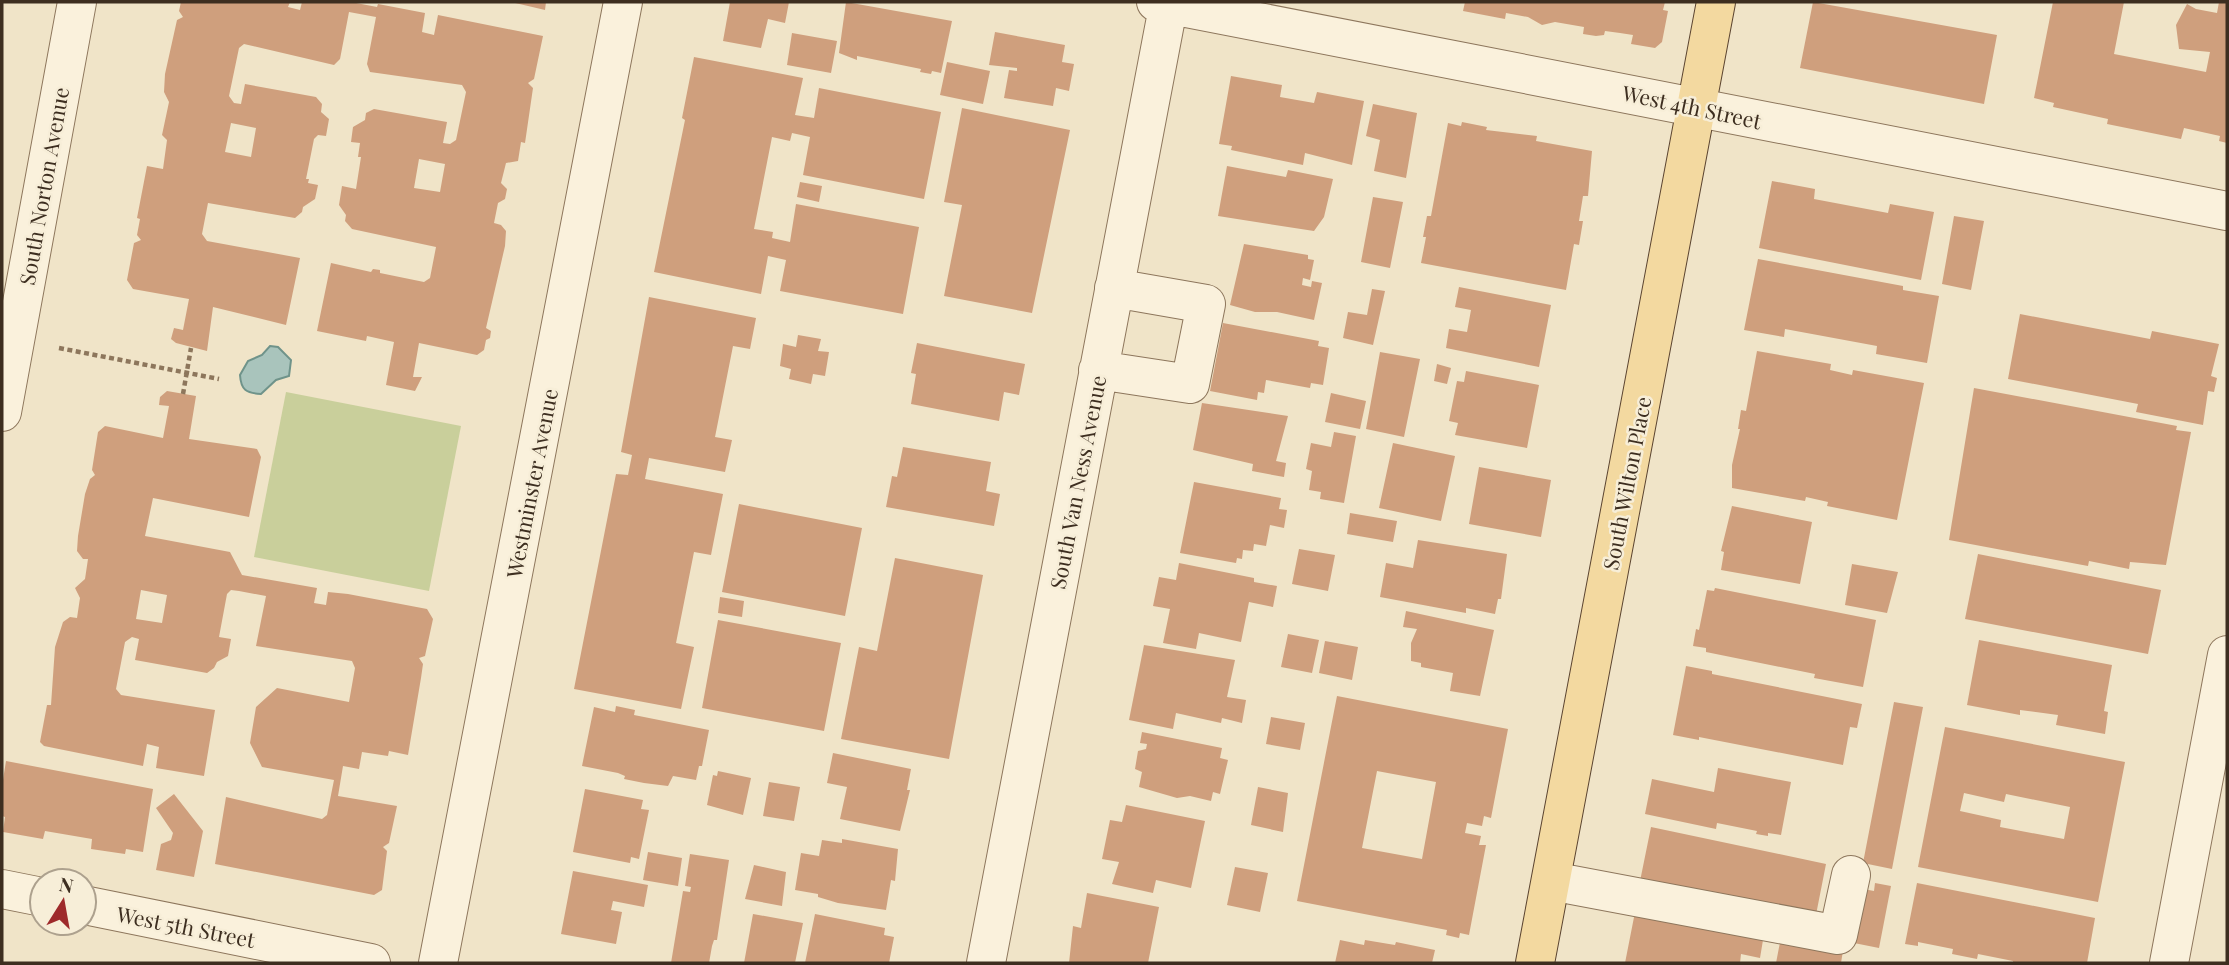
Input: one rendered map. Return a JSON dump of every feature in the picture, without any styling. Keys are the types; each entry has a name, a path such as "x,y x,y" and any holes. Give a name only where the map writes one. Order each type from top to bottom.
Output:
{"main road":[{"name":"South Wilton Place","path":"1535,963 1716,2"}],"street":[{"name":"South Norton Avenue","path":"2,408 77,2"},
{"name":"Westminster Avenue","path":"438,963 623,2"},
{"name":"West 4th Street","path":"1164,3 1697,106 2051,179 2227,211"},
{"name":"South Van Ness Avenue","path":"986,963 1114,288 1164,3"},
{"path":"1098,370 1190,384 1206,304 1114,288"},
{"path":"2169,963 2226,668"},
{"path":"1551,881 1838,935 1851,875"},
{"path":"3,894 28,896"},
{"name":"West 5th Street","path":"98,908 371,963"}],"path":[{"path":"59,348 219,379"},
{"path":"183,394 191,348"}],"green space":[{"path":"286,392 461,426 429,591 254,557"}],"water":[{"path":"270,346 278,347 291,360 289,376 276,380 261,394 248,392 243,387 240,375 248,361 262,355"}],"building":[{"path":"181,2 290,2 288,7 300,10 302,2 351,2 425,13 422,32 434,35 438,15 543,36 534,79 528,83 533,88 525,143 521,142 518,161 506,163 501,183 507,189 505,199 498,203 494,223 501,225 506,231 505,246 486,328 491,331 490,338 486,340 484,350 477,355 419,343 413,377 422,377 415,391 386,385 394,342 367,336 366,341 317,331 331,263 371,272 373,269 380,270 380,273 424,282 430,278 436,247 352,229 345,221 346,215 339,205 342,186 356,189 361,157 358,157 360,143 351,142 353,127 365,120 366,113 374,109 447,122 443,143 450,144 456,140 466,92 462,85 370,72 367,64 376,17 349,12 340,59 334,65 244,44 239,48 229,96 234,103 241,104 245,84 316,97 322,104 321,112 329,119 326,136 318,135 314,139 306,179 309,179 308,183 318,185 315,199 303,207 302,212 295,218 208,203 202,234 207,241 300,258 286,325 213,307 207,351 176,343 171,339 174,328 183,330 189,299 133,289 127,280 134,243 141,240 137,235 140,219 137,218 147,166 163,169 167,140 162,135 169,102 164,92 165,74 177,20 183,17 179,11","holes":["231,123 256,128 251,157 225,152","419,159 445,164 440,192 414,188"]},
{"path":"511,2 546,2 545,10"},
{"path":"730,2 789,2 785,23 768,19 761,48 723,41"},
{"path":"846,2 952,21 941,73 920,72 921,69 857,56 857,60 839,53"},
{"path":"1465,2 1665,2 1663,10 1668,11 1662,42 1655,48 1631,44 1633,35 1605,31 1604,35 1596,36 1583,34 1584,27 1555,22 1542,25 1528,17 1506,13 1505,19 1463,11"},
{"path":"1813,2 1997,35 1984,104 1800,68"},
{"path":"2053,2 2124,2 2114,54 2206,72 2210,52 2179,49 2176,25 2187,4 2196,9 2217,13 2219,2 2227,2 2227,143 2219,141 2220,136 2184,128 2181,139 2107,124 2108,119 2053,107 2054,103 2034,98"},
{"path":"995,32 1065,45 1062,62 1074,64 1069,91 1056,88 1053,106 1004,98 1009,70 1017,71 1017,68 989,65"},
{"path":"792,33 837,41 831,73 787,65"},
{"path":"694,57 803,78 795,115 814,118 819,88 941,112 924,199 803,175 810,137 792,133 790,141 772,137 754,229 773,232 772,238 790,242 796,204 919,227 903,314 780,291 786,260 768,256 761,294 654,272 685,120 682,118"},
{"path":"947,62 990,71 983,104 940,95"},
{"path":"1231,76 1282,85 1280,97 1314,103 1317,92 1364,101 1352,165 1305,153 1303,165 1231,150 1232,146 1219,144"},
{"path":"1373,104 1417,113 1406,178 1374,171 1380,140 1366,136"},
{"path":"962,108 1070,130 1032,313 944,296 962,205 944,202"},
{"path":"1462,122 1487,127 1486,130 1537,136 1536,141 1592,151 1588,196 1583,196 1579,221 1583,221 1579,245 1574,244 1566,290 1421,263 1427,216 1431,216 1448,123 1461,126"},
{"path":"1227,166 1286,177 1288,170 1333,179 1324,217 1314,231 1218,216"},
{"path":"1772,181 1815,189 1814,199 1888,213 1890,204 1934,212 1921,280 1759,248"},
{"path":"800,182 822,186 819,202 797,197"},
{"path":"1373,197 1403,202 1390,268 1361,262"},
{"path":"1954,216 1984,221 1971,290 1942,284"},
{"path":"1244,244 1308,255 1308,259 1314,260 1310,280 1303,278 1302,285 1311,287 1312,281 1322,283 1314,320 1277,312 1255,312 1230,305"},
{"path":"1758,259 1903,286 1903,290 1939,296 1927,363 1876,354 1877,346 1785,329 1784,337 1744,330"},
{"path":"1459,287 1551,305 1539,367 1446,348 1449,329 1467,332 1471,310 1455,307"},
{"path":"1372,289 1385,291 1373,345 1343,338 1348,312 1367,315"},
{"path":"649,297 756,318 750,349 733,346 715,437 732,440 725,472 649,458 645,479 723,494 711,555 694,552 676,643 694,647 681,709 574,689 616,474 628,475 632,455 621,452"},
{"path":"2020,314 2150,339 2152,331 2219,344 2211,376 2217,378 2214,392 2208,391 2203,425 2136,412 2138,404 2008,379"},
{"path":"1223,323 1319,341 1318,346 1329,348 1323,385 1311,383 1310,388 1266,380 1264,393 1258,392 1257,400 1210,391"},
{"path":"798,335 821,339 818,351 829,352 825,376 813,374 811,384 789,379 791,369 780,366 783,344 796,347"},
{"path":"917,343 1025,364 1019,395 1004,392 999,421 911,404 916,374 911,373"},
{"path":"1757,351 1831,364 1830,370 1852,375 1853,370 1924,383 1897,520 1827,506 1828,502 1806,497 1805,501 1732,488 1732,465 1741,410 1746,411"},
{"path":"1380,352 1420,359 1404,437 1366,429"},
{"path":"1437,364 1451,368 1447,384 1434,381"},
{"path":"1466,371 1539,385 1527,448 1455,435 1458,423 1449,421 1457,381 1464,382"},
{"path":"1974,388 2177,426 2176,430 2191,432 2166,565 2130,562 2129,569 2089,561 2088,566 1949,540"},
{"path":"167,391 196,396 189,439 257,449 261,457 249,517 153,498 145,536 230,552 242,575 317,588 314,603 326,605 328,592 348,594 427,609 433,619 425,656 419,658 423,664 408,755 389,751 388,756 362,752 359,769 343,766 338,796 397,806 389,843 383,847 387,851 382,890 374,895 215,864 226,797 322,819 327,815 334,780 262,767 250,743 256,707 277,688 349,702 355,668 352,661 256,646 266,596 231,590 227,594 219,637 231,639 228,656 217,662 207,673 135,660 139,639 132,637 125,642 116,689 121,695 215,710 204,776 156,768 159,747 147,744 143,766 44,746 40,742 47,705 51,705 55,647 63,622 70,617 77,618 80,598 75,588 85,579 88,559 83,559 77,551 78,536 85,494 90,479 95,475 92,470 98,432 105,426 163,438 169,406 159,405 160,397","holes":["141,590 167,595 162,623 136,619"]},
{"path":"1331,393 1366,401 1360,429 1325,422"},
{"path":"1202,403 1288,416 1276,461 1286,463 1284,477 1252,471 1253,464 1193,450"},
{"path":"1334,432 1356,436 1344,503 1320,499 1321,492 1309,490 1312,471 1306,469 1311,443 1331,447"},
{"path":"1393,443 1455,456 1441,521 1379,508"},
{"path":"903,447 991,462 986,491 1000,494 994,526 886,507 892,476 897,477"},
{"path":"1479,467 1551,480 1541,537 1469,524"},
{"path":"1194,482 1281,498 1279,509 1287,510 1284,528 1270,525 1266,546 1254,544 1253,551 1243,550 1242,559 1237,558 1236,563 1180,553"},
{"path":"739,504 862,528 845,616 722,592"},
{"path":"1732,506 1812,522 1800,584 1721,570 1724,552 1721,551"},
{"path":"1350,513 1397,521 1393,542 1347,534"},
{"path":"1418,540 1507,554 1501,599 1498,599 1495,614 1466,608 1466,613 1380,597 1386,563 1413,568"},
{"path":"1299,549 1335,555 1328,591 1292,584"},
{"path":"1978,554 2161,590 2148,654 1965,619"},
{"path":"895,558 983,575 949,759 841,739 859,647 877,651"},
{"path":"1179,563 1254,578 1254,582 1277,586 1273,607 1249,602 1241,642 1199,633 1196,649 1163,643 1170,609 1153,606 1159,577 1176,580"},
{"path":"1852,564 1898,572 1887,613 1845,605"},
{"path":"1715,588 1876,620 1863,687 1814,678 1815,674 1706,652 1706,648 1693,646 1707,590 1714,591"},
{"path":"720,597 744,601 742,617 718,613"},
{"path":"1406,611 1494,630 1480,696 1450,691 1453,673 1421,667 1421,663 1411,661 1411,643 1417,629 1403,627"},
{"path":"718,620 841,643 824,731 702,708"},
{"path":"1288,634 1319,640 1312,673 1281,667"},
{"path":"1979,640 2112,665 2104,711 2108,712 2105,734 2056,725 2058,715 2020,710 2020,715 1967,705"},
{"path":"1325,641 1358,647 1352,680 1319,673"},
{"path":"1144,645 1235,660 1227,697 1246,700 1242,723 1222,718 1221,723 1176,713 1173,729 1129,720"},
{"path":"1686,666 1712,671 1712,674 1862,704 1857,728 1850,727 1843,765 1699,737 1699,740 1673,735"},
{"path":"1337,696 1508,729 1491,818 1484,816 1482,826 1467,823 1465,833 1481,836 1479,845 1486,845 1469,935 1460,933 1459,938 1446,935 1447,930 1297,901","holes":["1377,771 1436,782 1422,859 1362,848"]},
{"path":"1894,702 1923,707 1892,869 1863,863"},
{"path":"616,706 635,710 634,715 709,730 702,766 699,766 696,780 673,776 668,786 624,779 625,776 618,773 582,766 594,707 615,712"},
{"path":"1271,717 1305,723 1300,750 1266,744"},
{"path":"1945,727 2125,762 2098,902 1918,867","holes":["1964,793 2004,802 2006,794 2070,807 2064,839 2000,827 2001,820 1960,811"]},
{"path":"1142,732 1222,748 1220,758 1228,760 1220,794 1213,792 1211,801 1190,796 1177,798 1139,787 1142,772 1135,769 1138,751 1146,749 1147,744 1140,743"},
{"path":"833,753 911,769 907,790 910,790 900,831 840,819 847,787 827,783"},
{"path":"6,761 153,789 143,852 126,849 125,854 91,849 92,839 45,831 43,839 3,832 5,817 2,816 2,786"},
{"path":"1718,768 1791,782 1781,835 1756,834 1757,831 1717,823 1716,829 1645,814 1652,779 1714,792"},
{"path":"718,771 751,778 743,815 707,805 713,775 717,776"},
{"path":"769,782 800,787 794,821 763,816"},
{"path":"1258,787 1288,793 1283,832 1251,825"},
{"path":"585,789 643,800 641,809 649,810 639,859 631,857 630,863 573,852"},
{"path":"174,794 203,831 194,877 156,870 161,844 171,840 173,833 156,808"},
{"path":"1126,805 1205,821 1191,888 1156,880 1153,893 1112,884 1119,862 1102,859 1110,820 1122,822"},
{"path":"1651,827 1826,864 1813,930 1637,896"},
{"path":"842,839 898,849 895,881 891,880 886,910 838,903 818,897 818,894 795,890 801,853 819,856 822,840 842,843"},
{"path":"648,852 682,858 678,886 643,880"},
{"path":"690,854 729,860 717,940 714,940 709,963 671,963 683,891 690,892 691,887 685,886"},
{"path":"754,865 786,872 782,906 745,899"},
{"path":"1235,867 1268,873 1260,912 1227,905"},
{"path":"573,871 648,885 644,907 613,901 611,910 622,912 616,944 561,934"},
{"path":"1875,883 1891,886 1879,948 1849,942 1858,888 1874,891"},
{"path":"1917,883 2095,918 2087,963 2013,963 1978,954 1977,959 1952,954 1953,949 1918,942 1918,946 1905,944"},
{"path":"1087,893 1159,907 1148,963 1069,963 1073,926 1081,928"},
{"path":"1636,907 1764,934 1760,958 1741,954 1740,963 1625,963"},
{"path":"753,914 803,923 795,963 744,963"},
{"path":"815,914 885,928 884,935 894,937 889,963 805,963"},
{"path":"1782,932 1844,944 1841,963 1776,963"},
{"path":"1340,940 1364,945 1365,940 1395,945 1396,942 1435,950 1432,963 1335,963"}]}
